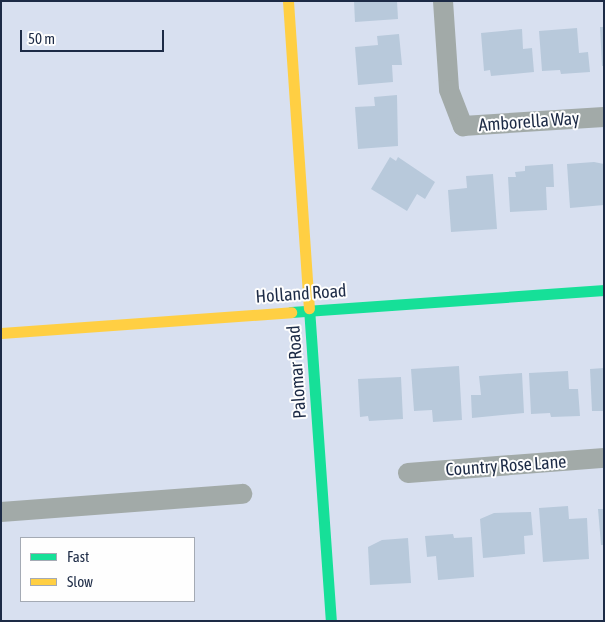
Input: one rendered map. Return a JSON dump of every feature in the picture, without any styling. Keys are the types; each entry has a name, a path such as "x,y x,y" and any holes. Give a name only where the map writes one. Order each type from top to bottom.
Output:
{"street":[{"name":"Palomar Road","path":"288,1 331,621"},
{"name":"Amborella Way","path":"443,1 449,90 463,126 604,116"},
{"name":"Holland Road","path":"1,333 604,290"},
{"name":"Country Rose Lane","path":"408,473 604,458"},
{"path":"1,512 242,494"}],"building":[{"path":"354,1 397,1 398,19 355,22"},
{"path":"600,27 604,27 604,66 602,66"},
{"path":"577,28 579,53 588,52 590,72 561,74 560,70 542,71 539,31"},
{"path":"522,29 523,49 532,48 534,72 491,76 490,70 484,71 481,33"},
{"path":"399,34 402,65 392,65 393,82 358,85 355,47 378,45 377,36"},
{"path":"397,95 398,146 358,149 355,107 375,106 374,97"},
{"path":"390,157 396,161 398,157 435,182 425,199 417,194 407,211 371,189"},
{"path":"594,162 604,164 604,205 570,208 567,164"},
{"path":"553,164 554,187 546,187 547,210 510,212 508,177 516,177 515,172 525,171 525,166"},
{"path":"493,174 497,229 451,232 448,190 467,188 466,176"},
{"path":"459,366 462,420 433,422 432,410 414,411 411,369"},
{"path":"604,368 604,411 592,411 590,369"},
{"path":"568,371 569,389 578,389 580,416 551,417 550,413 531,414 529,373"},
{"path":"522,373 524,413 472,418 471,395 481,395 479,376"},
{"path":"401,377 403,419 369,421 368,416 360,417 358,379"},
{"path":"568,506 569,519 587,518 589,559 543,562 539,508"},
{"path":"598,509 604,509 604,545 601,545"},
{"path":"531,512 533,535 524,536 525,554 483,558 480,519 494,513"},
{"path":"453,534 454,538 472,537 474,577 438,580 436,556 427,557 425,536"},
{"path":"408,538 411,583 370,585 368,547 382,540"}],"traffic: fast":[{"path":"291,312 604,290"},
{"path":"309,308 331,621"}],"traffic: slow":[{"path":"288,1 309,308"},
{"path":"1,333 291,312"}]}
